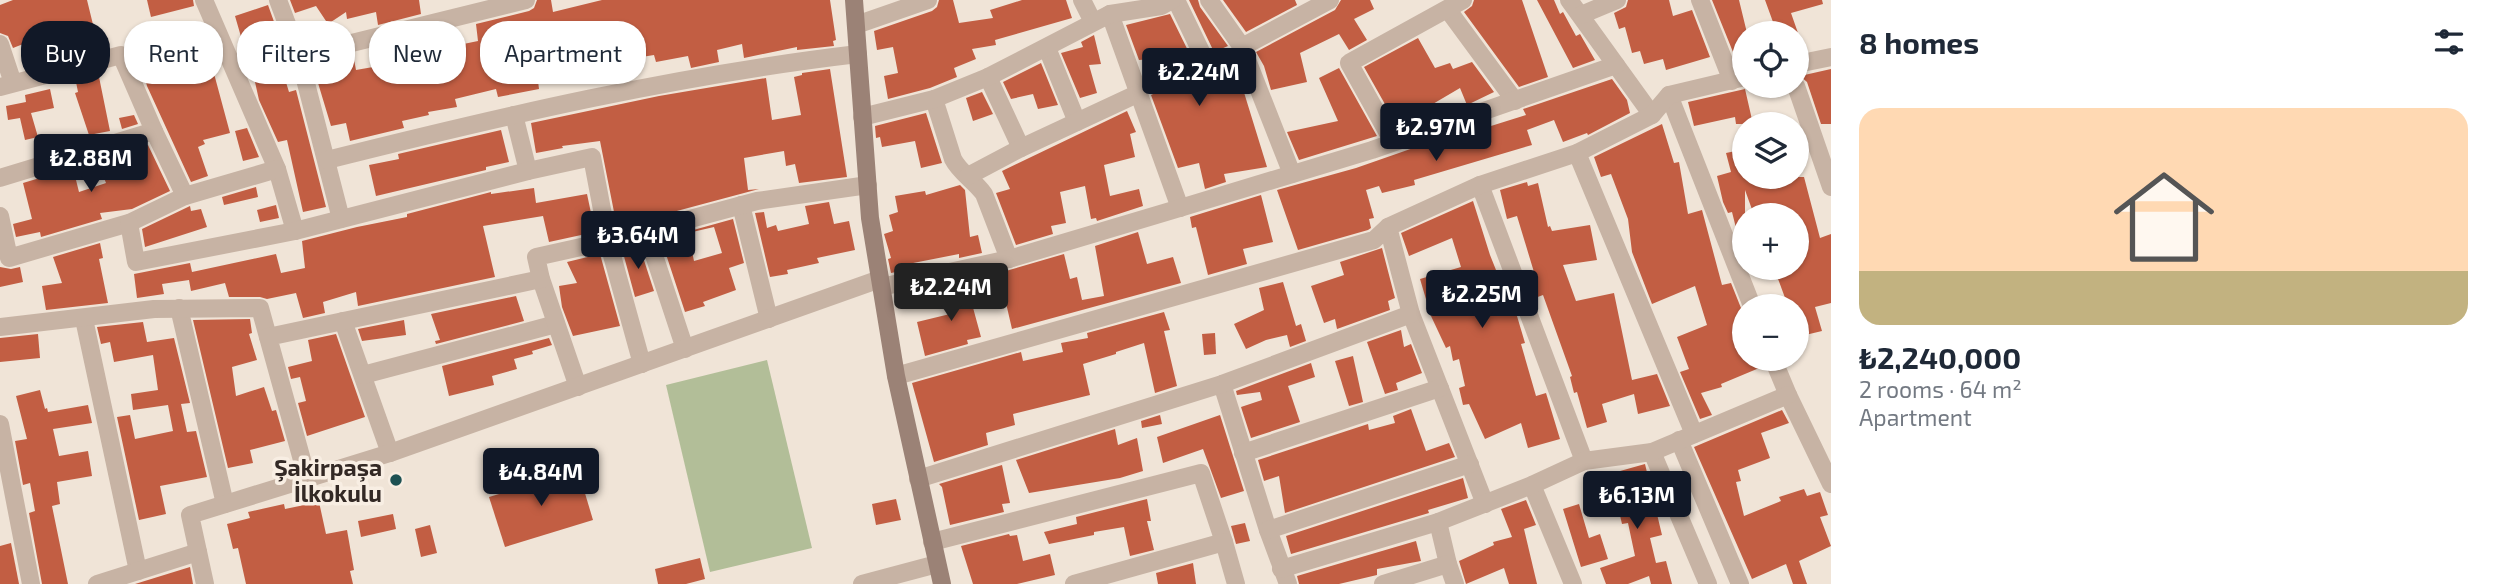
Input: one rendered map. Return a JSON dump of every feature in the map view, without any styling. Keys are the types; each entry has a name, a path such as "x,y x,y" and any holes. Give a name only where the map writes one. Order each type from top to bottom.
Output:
{"main road":[{"path":"854,0 870,218 896,376 942,584"}],"street":[{"path":"204,0 277,169 295,231"},
{"path":"278,0 286,21"},
{"path":"355,42 526,0"},
{"path":"856,25 928,0"},
{"path":"1082,0 1101,18 1139,93 1180,208"},
{"path":"862,117 934,99 988,77 1101,18 1161,6 1174,0 1208,66"},
{"path":"1209,0 1242,47 1292,174"},
{"path":"1242,47 1330,0"},
{"path":"1569,0 1652,116"},
{"path":"1581,15 1618,0"},
{"path":"1700,0 1732,67"},
{"path":"1393,142 1349,64 1455,5 1515,101"},
{"path":"0,44 6,85 121,55 185,196"},
{"path":"1047,48 1077,122"},
{"path":"327,160 514,115 723,72 858,54"},
{"path":"1809,62 1831,57"},
{"path":"205,584 190,515 390,453 769,319 881,283 1009,259 1393,142 1616,65"},
{"path":"988,77 1021,148"},
{"path":"896,376 1374,240 1388,228 1480,185 1577,153 1652,116 1669,95 1732,80"},
{"path":"307,84 341,219"},
{"path":"968,177 1021,148 1139,93"},
{"path":"1669,95 1747,294"},
{"path":"1800,98 1831,187"},
{"path":"934,99 953,159 984,194 1009,259"},
{"path":"514,115 528,171"},
{"path":"0,177 154,131"},
{"path":"1577,153 1687,437 1740,584"},
{"path":"129,223 136,262 295,231 592,157 608,241 642,364"},
{"path":"0,216 9,258 129,223 185,196 277,169"},
{"path":"578,387 536,257 608,241 741,205 868,185"},
{"path":"1480,185 1584,461"},
{"path":"741,205 769,319"},
{"path":"1388,228 1411,314 1485,504"},
{"path":"646,231 685,349"},
{"path":"268,338 541,279"},
{"path":"0,327 154,309 260,307 307,478"},
{"path":"179,308 225,504"},
{"path":"918,479 1222,384 1411,314"},
{"path":"84,319 138,571"},
{"path":"343,321 390,453"},
{"path":"362,375 556,324"},
{"path":"1778,371 1830,479"},
{"path":"1222,384 1284,576 1485,504 1584,461 1652,453 1787,395"},
{"path":"1243,453 1440,388"},
{"path":"0,424 31,584"},
{"path":"1652,453 1708,584"},
{"path":"1268,530 1470,464"},
{"path":"932,542 1200,473 1236,584"},
{"path":"1532,485 1573,584"},
{"path":"1438,522 1455,584"},
{"path":"1074,584 1224,542"},
{"path":"97,584 120,580 138,571 198,552"},
{"path":"862,584 937,564"},
{"path":"1383,584 1448,564"}],"green space":[{"path":"767,360 812,548 710,572 666,385"}],"building":[{"path":"13,0 87,0 92,21 21,21 21,45 13,48 8,36 0,33 0,5"},
{"path":"147,0 193,0 194,6 151,17"},
{"path":"290,0 419,0 421,14 394,21 377,21 376,12 347,19 346,12 332,21 326,21 316,6 295,13"},
{"path":"537,0 551,0 553,12 602,0 830,0 836,40 833,41 834,46 797,50 797,47 744,58 742,44 717,50 719,62 691,68 688,56 656,62 654,55 646,56 646,21 488,21 534,8"},
{"path":"939,0 953,0 959,23 993,18 990,10 1022,0 1066,0 1072,18 995,40 996,45 972,49 976,59 954,68 957,77 930,88 888,99 884,76 898,73 893,47 877,50 874,31 932,11"},
{"path":"1189,0 1198,0 1200,7 1228,46 1214,52"},
{"path":"1223,0 1295,0 1297,5 1246,32"},
{"path":"1341,0 1370,0 1374,9 1354,19 1367,40 1349,50 1339,34 1300,53 1307,82 1271,90 1264,66 1256,52 1335,10"},
{"path":"1474,0 1522,0 1548,77 1519,87 1464,12 1472,6"},
{"path":"1537,0 1554,0 1560,14 1563,12 1576,36 1580,34 1595,60 1573,68"},
{"path":"1628,0 1669,0 1673,16 1692,10 1710,57 1666,70 1663,59 1644,64 1640,51 1632,53 1625,27 1619,29 1614,13 1626,7"},
{"path":"1712,0 1739,0 1744,21 1732,21 1732,50"},
{"path":"1765,0 1822,0 1823,4 1791,13 1794,21 1773,21"},
{"path":"268,5 274,21 237,23 235,16"},
{"path":"1170,14 1198,71 1207,83 1238,73 1267,167 1224,174 1226,182 1205,189 1199,163 1178,168 1151,95 1172,85 1164,63 1178,57 1139,60 1126,25"},
{"path":"480,23 480,84 538,84 539,89 498,97 496,89 455,99 457,107 428,112 429,115 402,121 404,128 350,141 346,123 331,126 318,84 355,84 355,65 356,70 369,68 369,84 466,84 466,43 478,41 476,24"},
{"path":"1094,35 1101,64 1089,65 1097,93 1080,98 1061,53 1083,47 1081,42"},
{"path":"1418,38 1435,68 1450,63 1453,69 1472,62 1494,92 1467,105 1460,88 1426,108 1432,117 1399,129 1364,67"},
{"path":"1041,63 1058,105 1038,109 1033,94 1011,99 1003,82"},
{"path":"1339,68 1377,136 1299,160 1287,132 1338,121 1319,78"},
{"path":"830,69 847,177 799,183 795,164 786,166 784,151 744,158 748,190 759,189 617,227 600,141 536,153 531,123 659,96 766,78 772,120 801,115 794,77 802,73"},
{"path":"1831,69 1831,124 1821,124 1809,88 1809,74"},
{"path":"1612,79 1627,100 1630,113 1588,135 1587,133 1563,142 1554,120 1527,130 1532,145 1414,180 1415,185 1382,193 1379,186 1366,190 1374,218 1369,219 1371,228 1298,250 1277,190 1356,168 1439,139 1440,142 1526,115 1523,109"},
{"path":"76,84 100,84 110,131 89,135 75,93 78,92"},
{"path":"217,84 230,133 203,140 205,144 198,147 208,176 191,182 147,86"},
{"path":"255,84 287,84 289,92 296,90 326,207 303,212 287,140 278,142 259,100"},
{"path":"50,89 54,108 31,113 38,137 25,140 20,118 8,120 6,106 26,102 25,95"},
{"path":"982,92 993,114 973,121 966,98"},
{"path":"1732,92 1732,98 1747,98 1750,112 1732,112 1732,118 1694,126 1688,102"},
{"path":"1127,111 1136,132 1130,134 1135,157 1104,165 1110,196 1139,189 1143,206 1097,221 1096,218 1091,219 1085,186 1060,192 1066,223 1051,226 1053,234 1016,245 996,193 1010,189 1002,171"},
{"path":"926,113 942,163 921,168 915,141 882,147 880,137 876,138 875,126"},
{"path":"134,115 138,124 122,129 119,118"},
{"path":"1662,124 1674,163 1679,162 1688,214 1702,210 1722,285 1731,283 1735,294 1732,294 1732,371 1752,371 1721,384 1722,387 1701,393 1712,415 1700,419 1680,372 1689,369 1677,337 1707,325 1695,286 1652,304 1632,252 1628,219 1611,174 1601,177 1594,157"},
{"path":"247,128 259,157 243,161 235,131"},
{"path":"501,130 509,162 376,196 369,165 399,159 398,154"},
{"path":"148,145 170,191 132,209 100,213 102,219 41,237 40,232 16,237 13,224 32,219 23,183 73,168 79,192 106,183 99,165 128,155 127,151"},
{"path":"1732,152 1732,189 1807,189 1820,238 1831,234 1831,303 1815,307 1822,331 1809,334 1809,294 1784,294 1778,280 1809,280 1809,203 1750,203 1745,190 1745,203 1732,203 1732,212 1728,213 1717,176 1731,172 1726,153"},
{"path":"1527,182 1528,186 1538,183 1548,227 1550,226 1552,231 1590,225 1597,260 1563,265 1576,301 1614,293 1632,380 1657,374 1670,406 1638,414 1634,394 1602,404 1607,422 1587,428 1543,295 1535,298 1530,285 1537,282 1517,216 1507,219 1500,190"},
{"path":"960,185 965,190 970,237 978,235 982,253 959,258 959,254 908,264 910,269 891,273 888,259 891,258 884,234 893,231 889,215 898,212 895,196 925,191 926,195"},
{"path":"256,187 258,197 224,205 222,197"},
{"path":"534,188 536,203 587,194 595,232 549,242 543,216 483,226 495,277 358,306 356,292 323,302 325,313 303,318 296,293 267,299 229,297 225,283 191,291 189,280 162,284 164,294 137,298 134,274 190,263 192,272 276,254 281,273 305,268 302,241 407,217 407,214 491,192"},
{"path":"1261,195 1273,242 1243,249 1247,264 1208,275 1196,227 1192,228 1190,217"},
{"path":"1473,201 1490,255 1514,306 1525,343 1521,344 1536,396 1546,393 1560,439 1528,448 1521,423 1485,439 1469,404 1463,405 1459,388 1465,386 1459,359 1453,361 1450,346 1446,348 1431,316 1420,279 1461,267 1452,238 1409,256 1401,233"},
{"path":"829,202 834,224 849,221 855,250 817,258 819,263 770,277 755,213 764,212 767,228 776,225 778,231 809,224 805,206"},
{"path":"276,205 279,218 260,222 257,210"},
{"path":"190,206 191,211 201,209 207,227 145,247 142,229"},
{"path":"733,219 744,263 729,268 736,290 703,302 705,306 685,312 661,239","holes":["714,227 722,253 694,261 688,233"]},
{"path":"1138,232 1147,264 1173,257 1181,283 1012,329 999,273 1064,254 1070,279 1077,277 1082,300 1104,296 1095,246"},
{"path":"100,243 103,258 99,259 108,303 46,310 42,286 62,283 53,257"},
{"path":"639,245 654,291 635,297 622,249"},
{"path":"1382,248 1395,298 1388,301 1390,310 1337,329 1335,319 1324,323 1311,286 1344,275 1340,262"},
{"path":"600,254 620,326 573,336 562,307 559,286 577,283 567,262"},
{"path":"0,267 20,267 23,282 0,287"},
{"path":"966,282 981,337 967,340 968,344 925,356 917,322 950,314 943,287"},
{"path":"1283,282 1296,326 1301,324 1306,341 1290,347 1287,335 1246,349 1234,324 1264,310 1259,288"},
{"path":"516,296 524,321 436,344 435,341 440,340 431,314"},
{"path":"1164,312 1170,330 1164,331 1177,386 1155,393 1144,343 1083,364 1090,395 1013,414 1015,425 986,433 988,445 934,462 912,383 1021,352 1023,361 1063,352 1061,343 1088,338 1087,333"},
{"path":"250,319 252,333 249,334 257,360 232,367 236,396 264,387 272,411 276,410 285,441 250,450 253,463 228,468 193,320"},
{"path":"404,320 406,335 362,341 358,329"},
{"path":"143,322 147,342 174,338 190,403 181,404 187,432 196,431 207,477 160,486 166,514 139,520 117,417 130,415 135,439 173,431 168,405 133,410 131,394 158,390 153,355 114,362 110,342 101,344 97,327"},
{"path":"1401,330 1404,347 1411,344 1422,373 1396,383 1398,390 1385,394 1367,342"},
{"path":"1215,333 1216,354 1204,355 1202,334"},
{"path":"38,334 40,358 0,362 0,338"},
{"path":"336,334 365,417 307,436 298,403 306,401 300,377 291,379 288,367 312,361 308,340"},
{"path":"549,338 552,345 514,359 517,369 492,376 494,385 449,396 442,366"},
{"path":"1353,356 1363,402 1349,406 1335,361"},
{"path":"1311,363 1315,377 1288,386 1300,422 1251,438 1241,407 1262,400 1260,392 1237,395 1236,391"},
{"path":"40,390 48,412 88,405 92,423 53,429 59,456 88,451 92,476 57,482 60,504 52,506 68,584 42,584 29,513 35,511 30,483 23,485 15,441 27,439 16,396"},
{"path":"1411,409 1426,451 1449,443 1455,457 1285,513 1279,476 1264,481 1258,460 1368,424 1369,430 1395,423 1393,416"},
{"path":"1782,410 1789,423 1761,433 1770,458 1738,470 1741,481 1736,482 1744,516 1781,501 1779,497 1804,489 1807,496 1820,492 1828,515 1820,517 1831,546 1799,561 1807,584 1793,584 1786,564 1752,579 1694,447"},
{"path":"1160,415 1162,424 1142,428 1141,421"},
{"path":"1220,415 1244,491 1221,498 1203,449 1163,463 1157,437"},
{"path":"1115,429 1118,445 1137,438 1143,471 1120,478 1029,493 1016,460"},
{"path":"1645,464 1662,535 1650,538 1656,563 1666,561 1672,584 1651,584 1649,576 1628,584 1606,584 1600,568 1635,556 1628,523 1622,524 1615,494 1619,493 1613,473"},
{"path":"1002,465 1010,503 1002,504 1004,512 950,525 942,487 939,484"},
{"path":"578,470 593,520 505,547 489,497"},
{"path":"1463,478 1468,498 1428,510 1429,513 1291,554 1286,536"},
{"path":"896,499 901,520 876,525 872,504"},
{"path":"1147,499 1151,521 1147,521 1154,550 1130,556 1124,527 1049,544 1044,532 1077,524 1076,517"},
{"path":"1526,500 1536,525 1524,529 1537,584 1509,584 1504,568 1466,584 1459,561 1494,545 1493,542 1512,537 1501,509"},
{"path":"319,502 326,534 347,530 354,570 350,571 353,584 246,584 238,548 233,549 227,524 250,518 248,512 284,504 285,509"},
{"path":"1579,504 1589,538 1600,534 1608,559 1581,567 1563,509"},
{"path":"393,514 396,529 361,537 358,521"},
{"path":"1245,523 1250,541 1236,544 1231,526"},
{"path":"430,525 437,553 421,557 415,529"},
{"path":"1009,534 1017,535 1023,561 1050,554 1055,575 1017,584 973,584 961,546"},
{"path":"1416,541 1421,561 1377,569 1377,575 1339,584 1299,584 1297,576"},
{"path":"11,543 19,584 0,584 0,546"},
{"path":"700,558 705,579 686,584 658,584 655,569"},
{"path":"1193,563 1196,584 1158,584 1156,573"},
{"path":"190,567 193,584 135,584"}],"place":[{"name":"Şakirpaşa İlkokulu","path":"396,480"}]}
